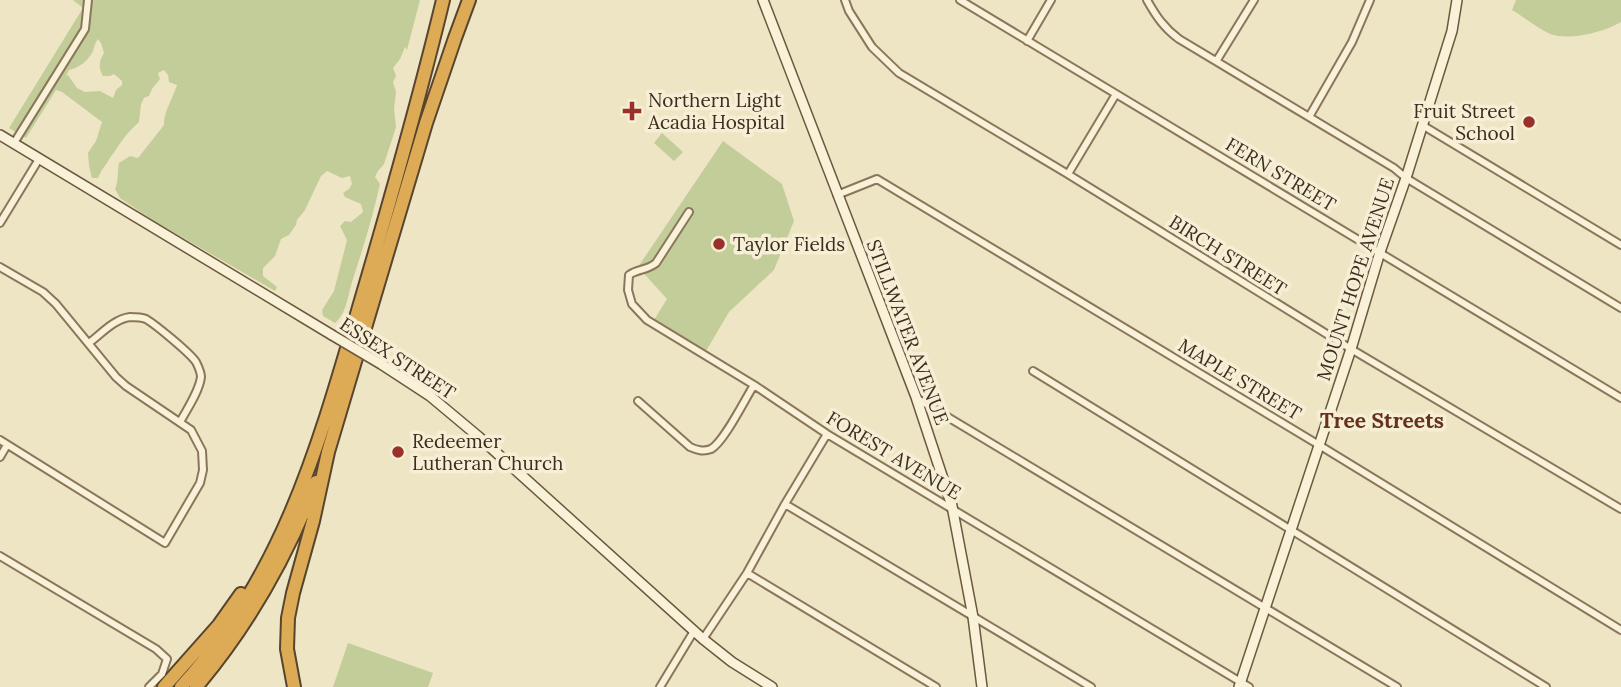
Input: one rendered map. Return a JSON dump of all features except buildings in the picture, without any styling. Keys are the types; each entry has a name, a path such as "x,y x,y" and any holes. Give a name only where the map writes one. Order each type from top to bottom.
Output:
{"highway":[{"path":"181,687 231,625 266,565 287,523 321,437 398,172 443,0"},
{"path":"294,687 287,649 288,618 328,452 426,124 469,0"},
{"path":"196,687 235,637 267,585 300,520 328,452"},
{"path":"163,687 219,625 253,576 266,565"}],"street":[{"path":"14,143 85,29 88,0"},
{"name":"STILLWATER AVENUE","path":"763,0 916,397 954,510 982,687"},
{"name":"BIRCH STREET","path":"845,0 872,47 899,73 1351,349 1621,509"},
{"name":"FERN STREET","path":"960,0 1621,398"},
{"path":"1027,41 1051,0"},
{"path":"1147,0 1156,18 1179,39 1621,308"},
{"path":"1217,60 1254,0"},
{"path":"1308,117 1352,41 1370,0"},
{"name":"MOUNT HOPE AVENUE","path":"1243,686 1291,528 1452,31 1457,0"},
{"path":"1068,174 1116,94"},
{"path":"1422,125 1621,245"},
{"name":"ESSEX STREET","path":"0,135 430,396 703,639 732,662 772,687"},
{"path":"0,223 39,159"},
{"name":"MAPLE STREET","path":"837,195 877,179 1621,630"},
{"name":"FOREST AVENUE","path":"689,212 656,263 648,269 636,270 629,275 628,290 632,304 647,320 754,385 827,434 1243,686"},
{"path":"0,267 43,292 68,317 126,386 191,429 202,451 203,470 200,482 165,543 0,440"},
{"path":"89,343 124,318 134,317 144,318 185,350 195,361 201,378 180,422"},
{"path":"1032,371 1546,687"},
{"path":"638,401 690,447 700,451 709,450 719,443 754,385"},
{"path":"916,397 1397,687"},
{"path":"703,639 747,573 827,434"},
{"path":"0,457 8,445"},
{"path":"785,504 1091,687"},
{"path":"0,556 156,649 167,659 162,674 149,687"},
{"path":"747,573 936,687"},
{"path":"660,687 694,631"}],"green space":[{"path":"73,0 420,0 407,50 405,47 393,68 396,76 393,82 396,92 396,127 384,164 375,177 380,184 345,309 335,323 323,316 322,310 334,291 347,240 340,226 345,221 351,222 363,212 361,204 345,197 343,193 352,184 350,176 342,178 327,171 321,176 296,225 289,235 281,239 275,256 263,268 263,276 277,287 275,291 154,221 120,198 115,189 119,163 130,156 138,158 164,125 177,85 169,82 164,70 158,73 160,79 141,104 139,122 123,139 98,178 92,178 88,153 96,141 102,122 62,92 56,90 26,138 9,128 83,8","holes":["98,39 104,53 100,67 103,76 114,74 122,81 113,98 100,91 85,92 66,76 69,70 89,57"]},
{"path":"1516,0 1621,0 1621,22 1587,34 1558,36 1545,32 1512,10"},
{"path":"662,133 683,152 674,161 654,143"},
{"name":"Taylor Fields","path":"723,141 782,184 794,221 774,270 729,312 706,351 654,320 667,299 638,267"},
{"path":"348,643 433,673 428,687 333,687"}],"place":[{"name":"Northern Light Acadia Hospital","path":"632,111"},
{"name":"Fruit Street School","path":"1529,122"},
{"name":"Taylor Fields","path":"719,244"},
{"name":"Redeemer Lutheran Church","path":"398,452"}],"district":[{"name":"Tree Streets","path":"1382,420"}]}
